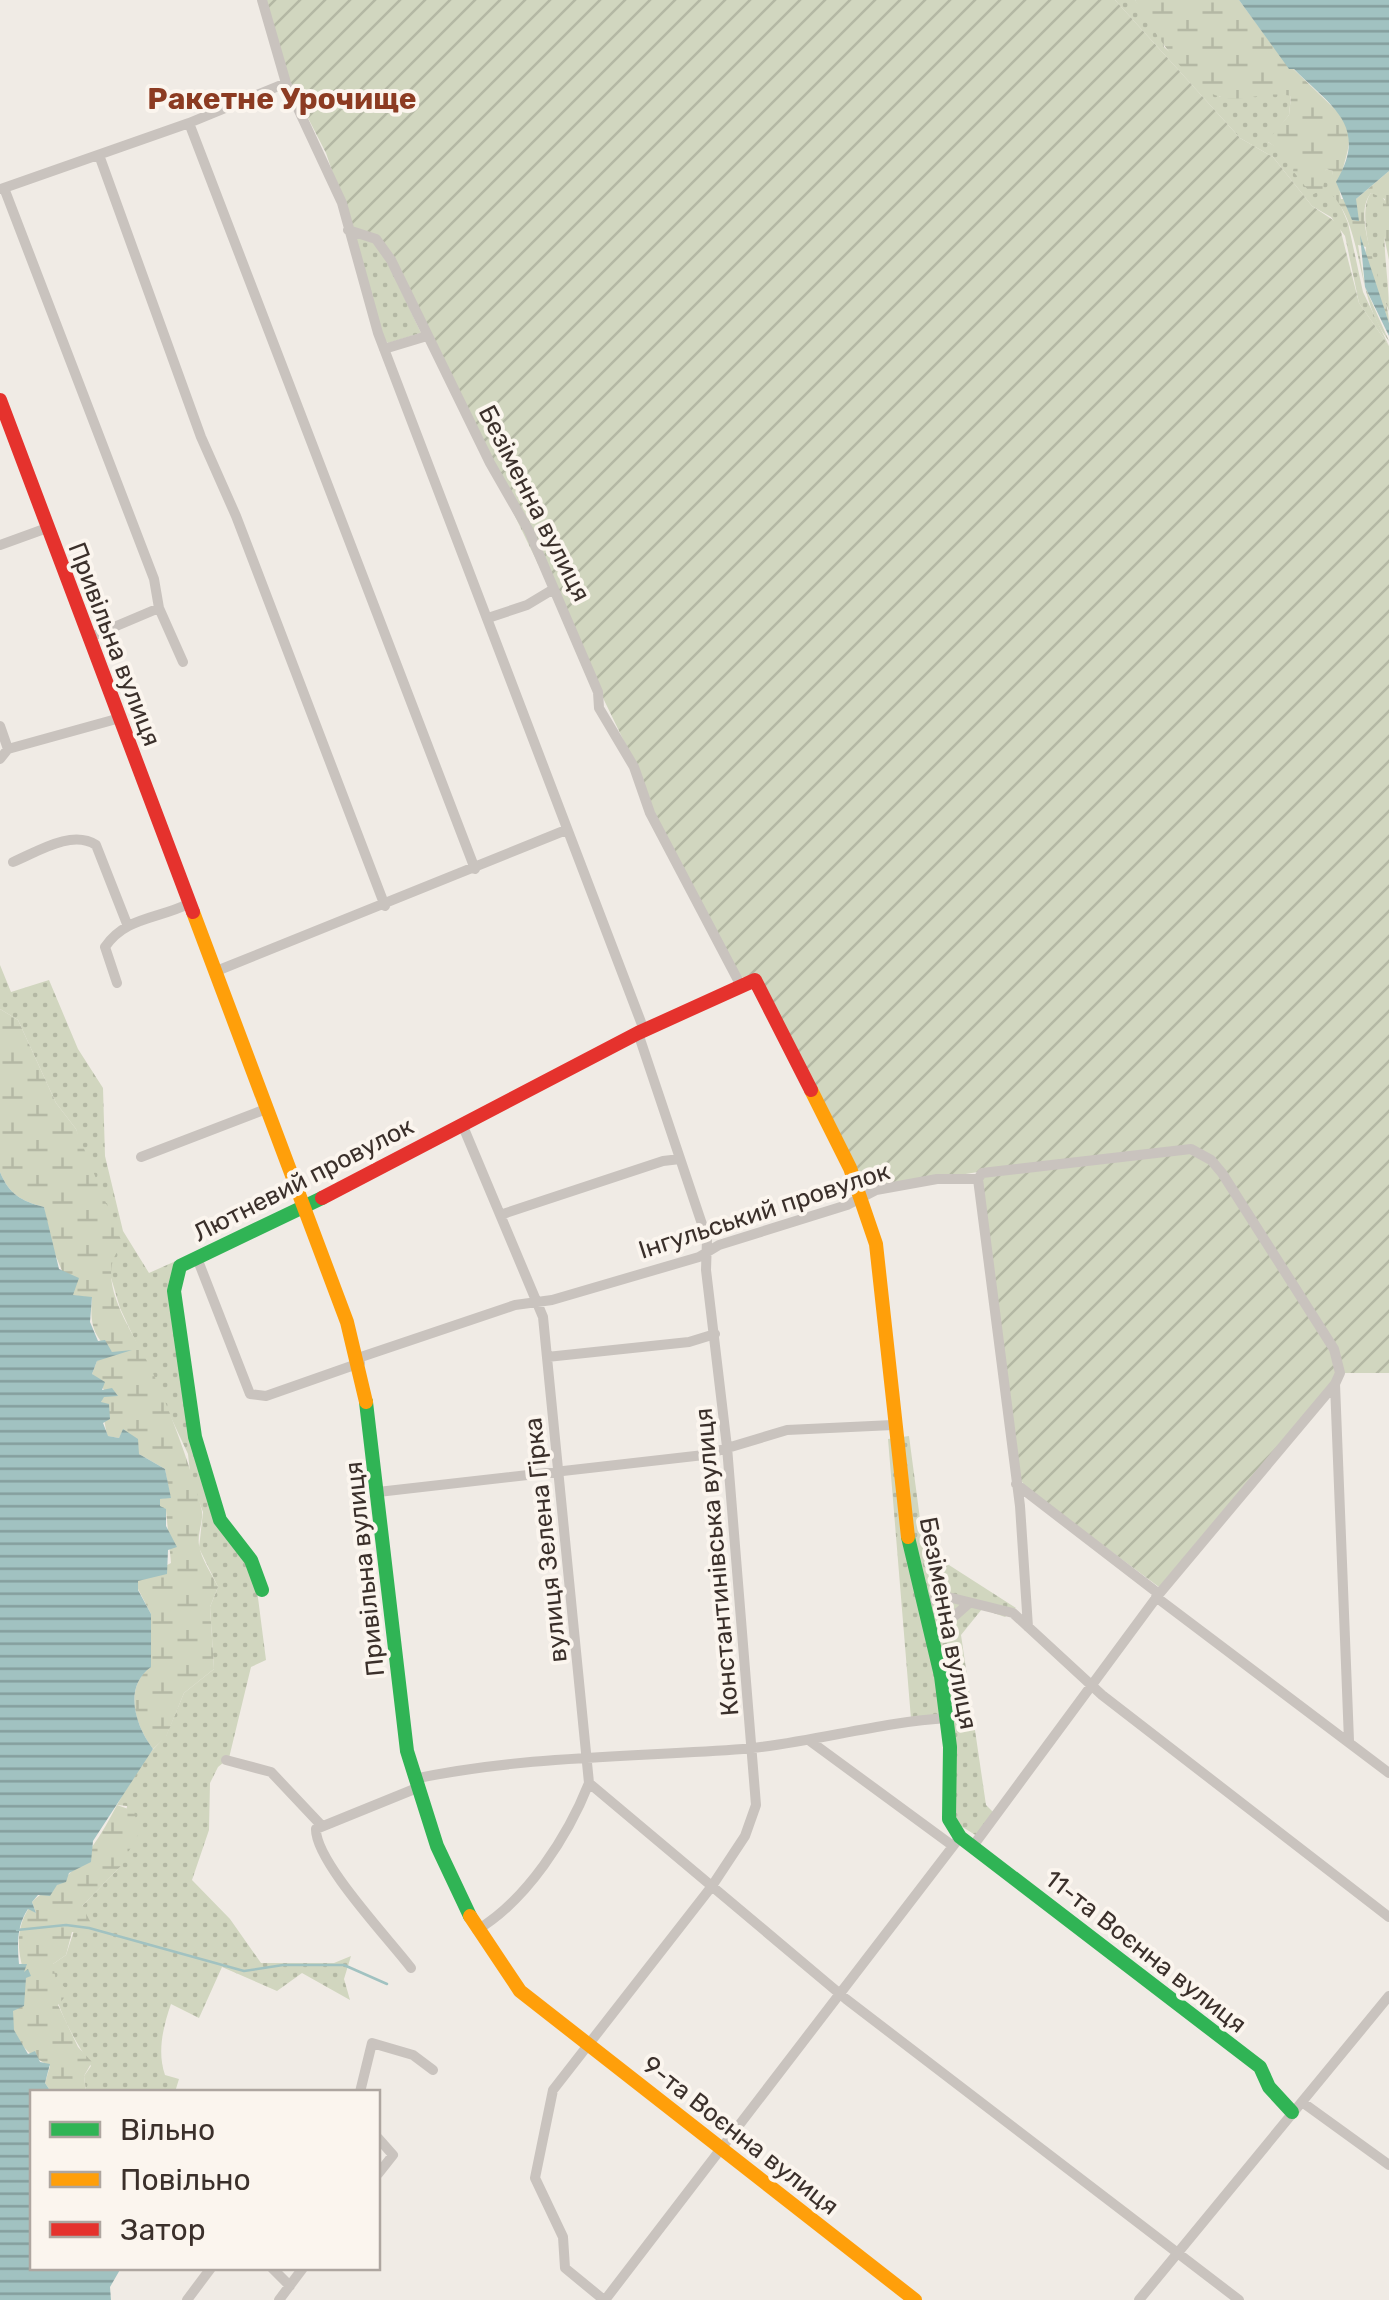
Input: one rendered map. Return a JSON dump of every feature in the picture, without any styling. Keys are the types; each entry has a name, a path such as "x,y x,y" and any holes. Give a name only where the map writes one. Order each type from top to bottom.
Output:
{"street":[{"path":"262,0 286,82 323,154 348,230"},
{"path":"183,662 2,189 190,123 286,82"},
{"path":"190,123 475,869"},
{"path":"99,155 202,430 201,437 236,516 385,906"},
{"name":"Безіменна вулиця","path":"348,230 368,234 383,247 490,463 529,530 598,692 599,708 619,736 650,813 850,1168 876,1244 905,1525 926,1602 948,1718 949,1818 956,1841"},
{"name":"Константинівська вулиця","path":"348,230 384,349 641,1031 708,1250 706,1270 727,1447 754,1748 754,1820 712,1886 603,2032 588,2044 553,2090 536,2153 535,2178 562,2237 564,2268 605,2300"},
{"path":"384,349 427,336"},
{"name":"Привільна вулиця","path":"0,400 305,1206 359,1361 415,1784 477,1930 500,1968 538,2006"},
{"path":"0,545 47,528"},
{"path":"488,618 552,590"},
{"path":"88,638 160,608"},
{"path":"0,759 8,750 120,718"},
{"path":"0,726 8,750"},
{"path":"214,972 566,830"},
{"path":"13,862 74,838 88,839 96,845 127,924"},
{"path":"117,983 105,948 127,924 188,904"},
{"name":"Лютневий провулок","path":"262,1590 251,1560 220,1520 188,1412 174,1290 180,1266 305,1206 641,1031 747,982"},
{"path":"141,1157 266,1108"},
{"name":"вулиця Зелена Гірка","path":"462,1124 544,1317 588,1756 588,1783 574,1819 495,1919 477,1930"},
{"name":"Інгульський провулок","path":"197,1258 250,1394 266,1396 514,1305 699,1257 708,1250 876,1190 938,1180 978,1179 982,1173 1190,1149 1222,1173 1328,1335 1340,1373 1335,1384"},
{"path":"503,1214 663,1161 680,1159"},
{"path":"978,1179 1016,1483 1028,1626"},
{"path":"547,1357 689,1342 715,1334"},
{"path":"973,1846 1157,1596 1335,1384"},
{"path":"1335,1384 1349,1741"},
{"path":"378,1492 704,1455 788,1430 893,1425"},
{"path":"1016,1483 1389,1773"},
{"path":"926,1602 944,1596 1014,1613 1094,1685 1389,1917"},
{"path":"932,1636 968,1604"},
{"path":"410,1968 334,1872 316,1838 321,1826 415,1784 588,1756 754,1748 810,1741 854,1728 948,1718"},
{"name":"11-та Воєнна вулиця","path":"810,1741 956,1841 973,1846 1260,2066 1269,2087 1389,2165"},
{"path":"226,1760 271,1772 321,1826"},
{"path":"588,1783 839,1992 1239,2300"},
{"path":"605,2300 956,1841"},
{"path":"1140,2300 1389,1996"},
{"name":"9-та Воєнна вулиця","path":"538,2006 915,2300"},
{"path":"360,2090 372,2044 413,2054 433,2070"},
{"path":"380,2140 392,2155 380,2171"},
{"path":"187,2300 210,2270"},
{"path":"273,2270 287,2295"},
{"path":"287,2295 302,2270"}],"green space":[{"path":"265,0 1115,0 1240,138 1273,157 1312,206 1339,224 1359,303 1389,346 1389,1373 1340,1373 1159,1587 1026,1488 1017,1474 978,1172 866,1190 860,1184 746,978 737,976 651,813 636,766 384,246 351,227 326,153 289,81"},
{"path":"1115,0 1135,0 1162,36 1164,47 1220,97 1266,92 1291,95 1289,115 1268,142 1323,175 1326,169 1333,171 1331,183 1348,223 1363,292 1389,346 1359,303 1345,236 1331,217 1312,206 1273,157 1240,138"},
{"path":"1135,0 1239,0 1281,57 1346,120 1349,140 1341,199 1356,199 1389,171 1389,260 1380,217 1385,199 1371,193 1365,205 1365,220 1389,323 1365,256 1366,247 1358,245 1365,285 1348,222 1328,191 1333,171 1326,169 1323,189 1312,195 1293,171 1295,162 1267,141 1289,115 1291,96 1273,94 1238,99 1209,92 1172,56"},
{"path":"1371,193 1381,195 1387,204 1389,311 1374,269 1367,233 1366,203"},
{"path":"355,234 381,248 421,333 388,343 384,340"},
{"path":"1365,288 1389,341 1378,324"},
{"path":"0,965 11,992 49,980 78,1049 103,1088 105,1156 123,1231 149,1273 178,1260 189,1396 220,1516 253,1559 266,1660 251,1667 229,1758 218,1767 210,1783 209,1830 192,1880 230,1919 261,1963 334,1963 351,1956 344,1979 350,2000 302,1973 277,1991 222,1967 199,2018 171,2004 161,2057 165,2075 179,2079 176,2090 86,2090 84,2076 91,2066 59,2004 53,1964 66,1955 82,1906 120,1867 127,1806 117,1805 142,1761 166,1736 184,1693 214,1669 210,1607 218,1587 199,1548 203,1512 191,1481 188,1454 120,1308 109,1271 113,1255 76,1129 56,1103 18,1020 0,1009"},
{"path":"0,1009 18,1020 56,1103 76,1129 123,1245 114,1258 113,1290 179,1438 202,1512 200,1550 218,1587 210,1607 214,1669 184,1693 166,1737 153,1749 141,1729 135,1707 137,1685 151,1666 151,1614 138,1589 138,1580 171,1563 166,1510 160,1507 160,1499 170,1497 165,1469 139,1454 123,1430 119,1438 107,1436 101,1402 105,1391 92,1374 97,1361 112,1352 94,1328 92,1298 72,1295 48,1237 44,1207 17,1196 0,1172"},
{"path":"909,1436 924,1549 1016,1608 1005,1617 982,1609 961,1635 986,1805 994,1813 977,1836 956,1823 952,1716 911,1719 888,1439"},
{"path":"117,1805 134,1811 139,1833 120,1867 82,1906 91,1923 82,1933 72,1932 66,1955 53,1964 56,1981 70,1991 58,2005 78,2047 92,2062 84,2076 86,2090 50,2090 45,2083 50,2066 22,2045 12,2023 26,1978 19,1936 29,1908 36,1913 32,1902 67,1876 99,1837"}],"water":[{"path":"1239,0 1389,0 1389,171 1356,199 1359,221 1352,220 1336,182 1349,146 1341,118 1294,69 1289,69"},
{"path":"1360,235 1389,323 1389,336 1365,287"},
{"path":"0,1172 17,1196 44,1207 59,1269 79,1278 73,1295 92,1297 90,1322 98,1341 105,1340 112,1352 132,1350 97,1361 92,1374 105,1382 102,1390 112,1388 118,1396 104,1397 101,1402 109,1404 110,1419 103,1423 108,1436 119,1438 123,1429 138,1439 139,1454 165,1469 171,1498 160,1499 160,1506 166,1509 166,1526 177,1547 168,1550 167,1574 138,1581 138,1590 151,1614 151,1667 137,1685 135,1706 141,1729 153,1749 93,1841 91,1862 69,1873 66,1882 57,1885 50,1896 38,1895 32,1902 36,1913 28,1909 19,1935 19,1964 27,1964 24,1972 28,1969 31,1976 26,1978 24,2006 13,2011 14,2030 28,2054 35,2051 40,2062 50,2064 45,2083 50,2090 30,2090 30,2270 120,2270 110,2287 111,2300 0,2300"}],"waterway":[{"path":"17,1930 66,1925 89,1928 244,1971 283,1965 344,1965 387,1984"}],"traffic: fast":[{"path":"262,1590 251,1560 220,1520 195,1437 174,1291 180,1266 322,1198"},
{"path":"366,1402 407,1751 437,1846 470,1916"},
{"path":"908,1537 941,1676 950,1747 949,1819 960,1837 1260,2067 1269,2087 1292,2112"}],"traffic: slow":[{"path":"193,912 347,1322 366,1402"},
{"path":"811,1090 850,1168 876,1244 908,1537"},
{"path":"470,1916 520,1991 915,2300"}],"traffic: jam":[{"path":"0,400 193,912"},
{"path":"322,1198 638,1033 755,980 811,1090"}],"district":[{"name":"Ракетне Урочище","path":"282,99"}]}
